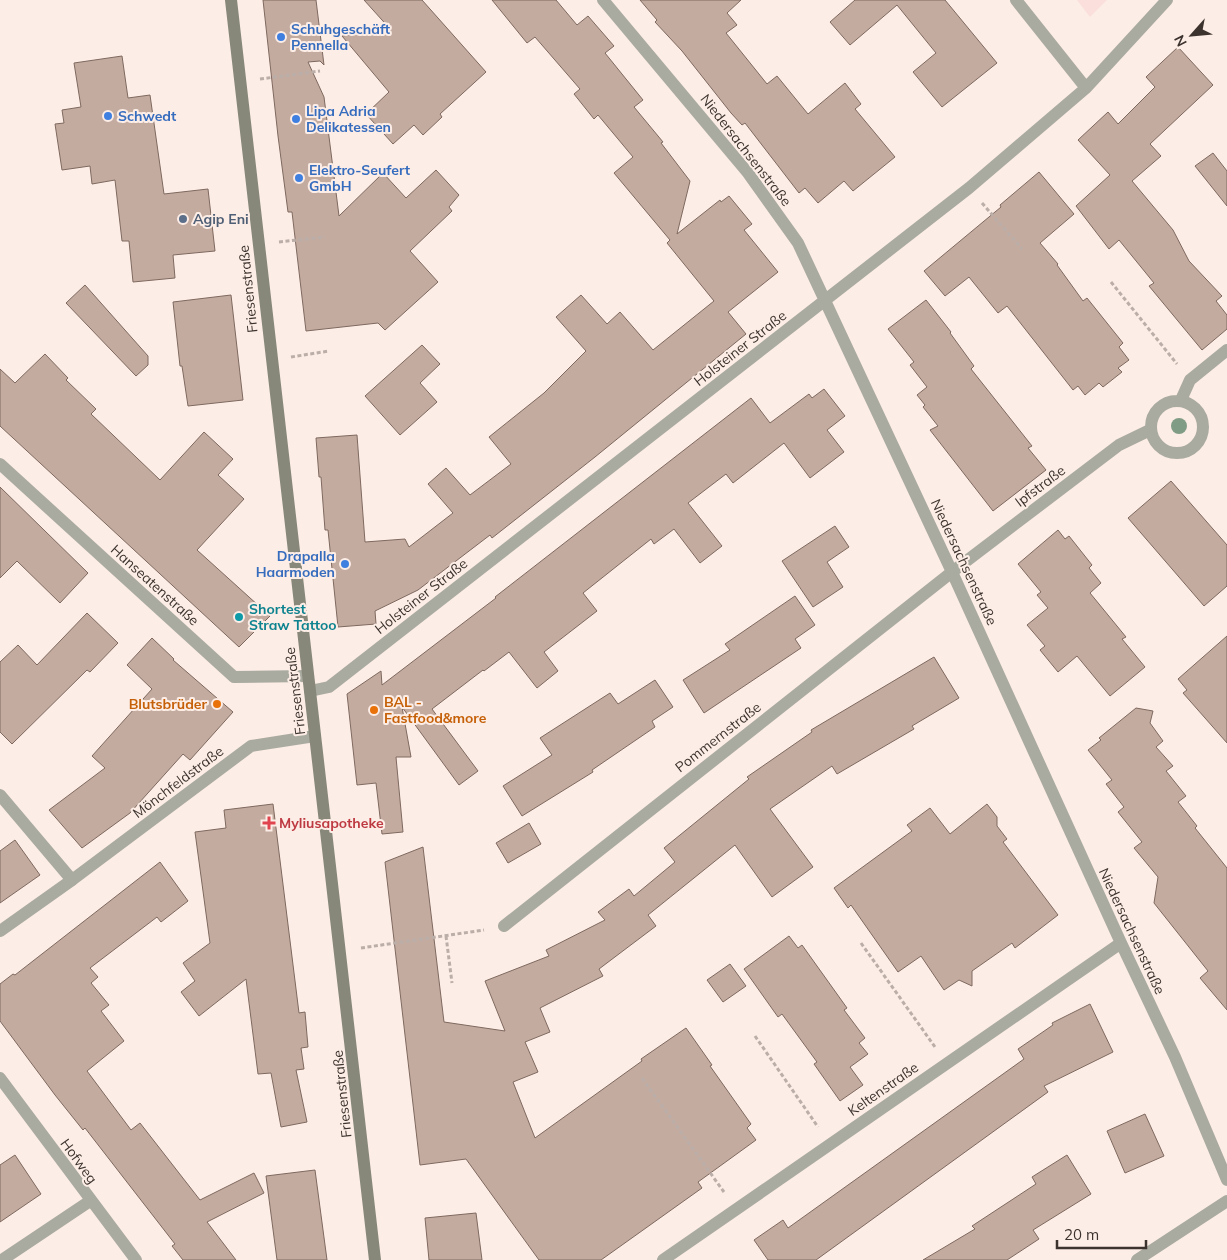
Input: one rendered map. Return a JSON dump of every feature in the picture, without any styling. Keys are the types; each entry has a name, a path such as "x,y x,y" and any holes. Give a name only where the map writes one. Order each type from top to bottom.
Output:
{"main road":[{"name":"Friesenstraße","path":"231,0 375,1260"}],"street":[{"name":"Niedersachsenstraße","path":"603,0 748,173 798,243 1175,1057 1227,1180"},
{"path":"1016,0 1086,88"},
{"name":"Holsteiner Straße","path":"310,691 329,687 969,188 1086,88 1167,0"},
{"path":"1181,400 1190,380 1227,350"},
{"path":"1181,400 1191,404 1198,412 1203,421 1203,432 1199,443 1190,450 1180,454 1168,452 1158,446 1150,430 1154,412 1170,401 1181,400"},
{"name":"Ipfstraße","path":"952,572 1119,445 1150,430"},
{"name":"Hanseatenstraße","path":"0,464 234,677 308,676"},
{"name":"Pommernstraße","path":"504,926 952,572"},
{"name":"Mönchfeldstraße","path":"0,931 72,880 251,746 315,736"},
{"path":"0,795 72,880"},
{"name":"Keltenstraße","path":"663,1260 1121,943"},
{"name":"Hofweg","path":"0,1078 90,1201 136,1260"},
{"path":"2,1260 90,1201"},
{"path":"1137,1260 1227,1201"}],"path":[{"path":"240,81 320,71"},
{"path":"969,188 1022,249"},
{"path":"258,244 324,237"},
{"path":"1111,282 1190,380"},
{"path":"271,361 329,351"},
{"path":"341,950 504,926"},
{"path":"446,936 452,983"},
{"path":"862,942 947,1063"},
{"path":"755,1036 830,1144"},
{"path":"642,1078 736,1209"}],"shaded area":[{"path":"1077,0 1107,0 1090,17"}],"building":[{"path":"263,0 316,0 324,65 320,61 308,62 324,97 339,216 383,173 406,198 436,170 459,195 449,207 452,211 410,251 438,282 385,330 378,323 306,331 292,212 288,212 278,136"},
{"path":"364,0 422,0 486,72 440,114 442,117 423,135 414,125 393,144 366,114 389,92 342,36 391,30"},
{"path":"492,0 556,0 577,25 588,16 614,46 605,53 643,100 634,107 663,142 661,143 690,181 677,234 720,200 721,202 729,196 752,224 744,230 778,272 728,312 746,334 595,457 492,538 490,535 418,590 375,611 376,624 338,627 328,530 325,530 316,438 357,435 365,542 405,539 409,547 453,513 428,484 446,468 470,495 511,464 489,437 544,393 586,351 556,317 581,295 607,324 620,312 653,350 714,301 667,243 670,240 614,173 633,157 598,115 594,119 574,94 580,89 535,37 527,43"},
{"path":"640,0 741,0 727,13 737,25 726,33 767,84 777,76 808,114 845,83 861,104 855,109 895,157 853,191 844,181 818,203 805,188 799,193 745,123 742,125 731,113 682,51 655,22 657,20"},
{"path":"855,0 945,0 997,63 942,107 913,72 936,53 897,5 850,45 830,22"},
{"path":"1178,47 1213,85 1150,144 1161,156 1132,181 1173,230 1189,261 1222,296 1216,301 1227,315 1227,329 1202,350 1149,286 1154,283 1119,240 1109,249 1076,206 1110,175 1078,140 1108,112 1118,124 1155,87 1146,77"},
{"path":"122,56 128,98 150,95 164,194 208,189 215,251 173,255 175,278 133,282 129,241 122,241 115,180 92,184 90,166 62,170 55,124 64,123 62,110 81,107 74,63"},
{"path":"1213,153 1227,171 1227,206 1195,166"},
{"path":"1039,172 1074,214 1040,243 1058,264 1083,301 1087,298 1123,343 1119,347 1129,360 1118,368 1122,372 1103,387 1099,383 1085,395 1078,386 1073,390 1007,306 998,313 969,277 945,296 924,271 1001,207 1000,205"},
{"path":"85,285 148,356 148,365 136,376 66,303"},
{"path":"231,295 243,400 188,406 182,366 180,366 173,302"},
{"path":"926,300 974,366 971,369 1032,446 1028,448 1046,470 993,511 930,430 938,426 923,407 925,405 917,395 927,387 910,365 914,362 888,329"},
{"path":"422,345 440,364 420,383 437,402 400,435 365,396"},
{"path":"45,354 68,378 66,380 96,409 91,414 160,480 204,432 233,459 218,475 244,499 197,550 270,616 239,647 0,426 0,369 15,383"},
{"path":"824,389 845,416 827,430 844,452 810,478 784,443 733,483 726,474 688,503 722,546 700,563 674,529 654,544 651,539 583,593 597,611 544,652 558,671 537,688 509,652 432,709 478,771 459,785 402,707 411,757 396,757 403,832 382,834 376,783 357,785 347,694 381,671 382,685 751,398 770,423 809,394 812,398"},
{"path":"1171,481 1227,545 1227,586 1204,606 1128,518"},
{"path":"0,487 88,573 60,603 17,561 0,578"},
{"path":"835,526 849,547 827,562 843,587 813,607 782,561"},
{"path":"1058,530 1065,539 1069,536 1092,565 1089,568 1101,583 1090,593 1126,637 1122,639 1145,667 1110,696 1077,656 1058,672 1040,650 1045,646 1027,625 1048,608 1037,595 1041,592 1018,564"},
{"path":"795,596 815,625 795,639 801,648 704,713 683,680 730,650 725,644"},
{"path":"87,613 118,643 90,672 87,670 12,744 0,732 0,662 18,645 37,665"},
{"path":"1227,636 1227,743 1183,693 1187,690 1178,679"},
{"path":"152,638 173,660 233,712 190,760 183,754 130,813 82,848 49,810 105,768 92,756 152,689 127,665"},
{"path":"934,657 959,698 912,726 914,729 837,774 832,766 770,809 813,867 772,897 735,845 648,915 656,926 599,969 603,976 540,1008 550,1032 525,1042 538,1072 513,1082 535,1138 686,1028 751,1124 747,1128 756,1140 698,1182 702,1188 601,1260 539,1260 466,1159 420,1165 385,862 423,847 444,1022 505,1031 485,981 549,956 546,950 605,920 598,912 629,889 634,896 675,862 664,848 749,779 747,777 812,732 811,730"},
{"path":"655,680 673,707 652,721 655,727 592,770 593,772 522,816 503,786 552,755 540,738 610,693 618,704"},
{"path":"1136,708 1153,711 1150,723 1163,741 1156,747 1173,766 1166,771 1186,796 1178,802 1197,826 1195,828 1227,868 1227,1010 1200,978 1208,971 1154,903 1158,877 1134,848 1142,842 1118,812 1124,807 1106,784 1112,780 1088,750 1101,740 1099,738"},
{"path":"273,804 299,1013 305,1012 308,1047 301,1048 304,1069 296,1070 307,1122 281,1127 271,1073 258,1074 246,979 199,1016 181,992 195,981 183,963 210,943 195,832 226,828 224,810"},
{"path":"987,804 997,817 997,826 1007,839 1003,842 1058,915 1015,948 1012,943 972,971 972,986 959,980 944,990 921,956 898,972 851,905 848,908 834,888 912,831 907,825 930,808 950,834"},
{"path":"529,823 541,844 508,863 496,843"},
{"path":"15,840 40,875 0,903 0,851"},
{"path":"160,862 188,901 161,922 157,917 90,968 98,977 91,983 109,1005 101,1011 124,1041 87,1071 131,1130 140,1123 200,1200 254,1173 264,1193 207,1222 236,1260 183,1260 172,1246 175,1244 85,1128 83,1130 55,1095 0,1021 0,984 13,974 15,975"},
{"path":"789,936 798,948 802,945 847,1008 844,1010 865,1038 859,1043 868,1054 850,1067 863,1085 840,1101 814,1064 817,1062 782,1014 778,1017 744,969"},
{"path":"730,964 746,986 723,1002 707,980"},
{"path":"1090,1004 1113,1052 1044,1086 1048,1092 816,1260 768,1260 754,1240 783,1220 788,1228 1024,1059 1018,1049 1053,1025 1052,1023"},
{"path":"1145,1114 1164,1156 1125,1173 1107,1131"},
{"path":"15,1155 41,1194 0,1222 0,1165"},
{"path":"1067,1155 1091,1194 1033,1230 1039,1239 1007,1260 923,1260 975,1229 972,1226 1036,1184 1032,1177"},
{"path":"315,1170 327,1260 277,1260 266,1176"},
{"path":"476,1213 482,1260 429,1260 425,1218"}],"place":[{"name":"Schuhgeschäft Pennella","path":"281,37"},
{"name":"Schwedt","path":"108,116"},
{"name":"Lipa Adria Delikatessen","path":"296,119"},
{"name":"Elektro-Seufert GmbH","path":"299,178"},
{"name":"Agip Eni","path":"183,219"},
{"name":"Drapalla Haarmoden","path":"345,564"},
{"name":"Shortest Straw Tattoo","path":"239,617"},
{"name":"Blutsbrüder","path":"217,704"},
{"name":"BAL - Fastfood&more","path":"374,710"},
{"name":"Myliusapotheke","path":"269,823"}]}
